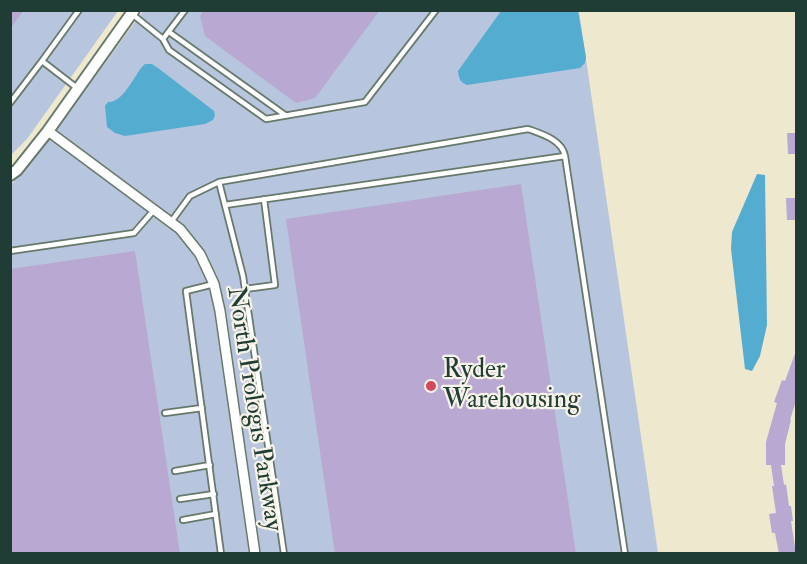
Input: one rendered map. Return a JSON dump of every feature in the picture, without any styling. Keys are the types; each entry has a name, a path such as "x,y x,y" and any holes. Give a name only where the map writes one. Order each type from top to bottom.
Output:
{"street":[{"path":"10,175 17,170 48,131 133,12"},
{"name":"North Prologis Parkway","path":"48,131 180,229 200,254 214,284 220,311 255,554"}],"lane":[{"path":"10,103 79,10"},
{"path":"163,39 184,10"},
{"path":"133,12 163,39 169,50 266,119 365,102 436,10"},
{"path":"169,32 285,115"},
{"path":"42,61 77,88"},
{"path":"10,92 16,96"},
{"path":"171,222 190,196 219,182 528,129 548,136 564,150 625,554"},
{"path":"225,205 565,156"},
{"path":"219,182 243,276 284,554"},
{"path":"245,289 275,285 264,200"},
{"path":"10,251 134,233 154,210"},
{"path":"214,284 186,291 221,554"},
{"path":"165,413 202,408"},
{"path":"175,471 210,465"},
{"path":"180,499 214,494"},
{"path":"183,520 216,514"}],"shaded area":[{"path":"11,11 118,11 27,139 11,155"},
{"path":"143,11 579,11 658,553 11,554 11,185 62,122"}],"water":[{"path":"501,11 578,11 585,63 580,68 465,84 460,80 458,71"},
{"path":"145,64 152,64 158,68 214,111 213,120 205,124 125,136 107,127 105,106 122,95"},
{"path":"757,174 765,175 767,325 760,356 752,371 745,369 731,249 732,232"}],"building":[{"path":"10,10 24,10 10,29"},
{"path":"204,10 380,10 315,98 296,103 205,36 200,16"},
{"path":"787,133 796,133 796,154 788,154"},
{"name":"Ryder Warehousing","path":"521,184 576,554 335,554 286,219"},
{"path":"786,198 796,198 796,220 787,220"},
{"path":"135,251 180,554 10,554 10,269"},
{"path":"796,351 796,401 785,444 785,465 781,465 789,506 791,506 796,554 779,554 769,514 776,513 771,465 766,465 766,442 777,403 774,402"}],"place":[{"name":"Ryder Warehousing","path":"431,386"}]}
